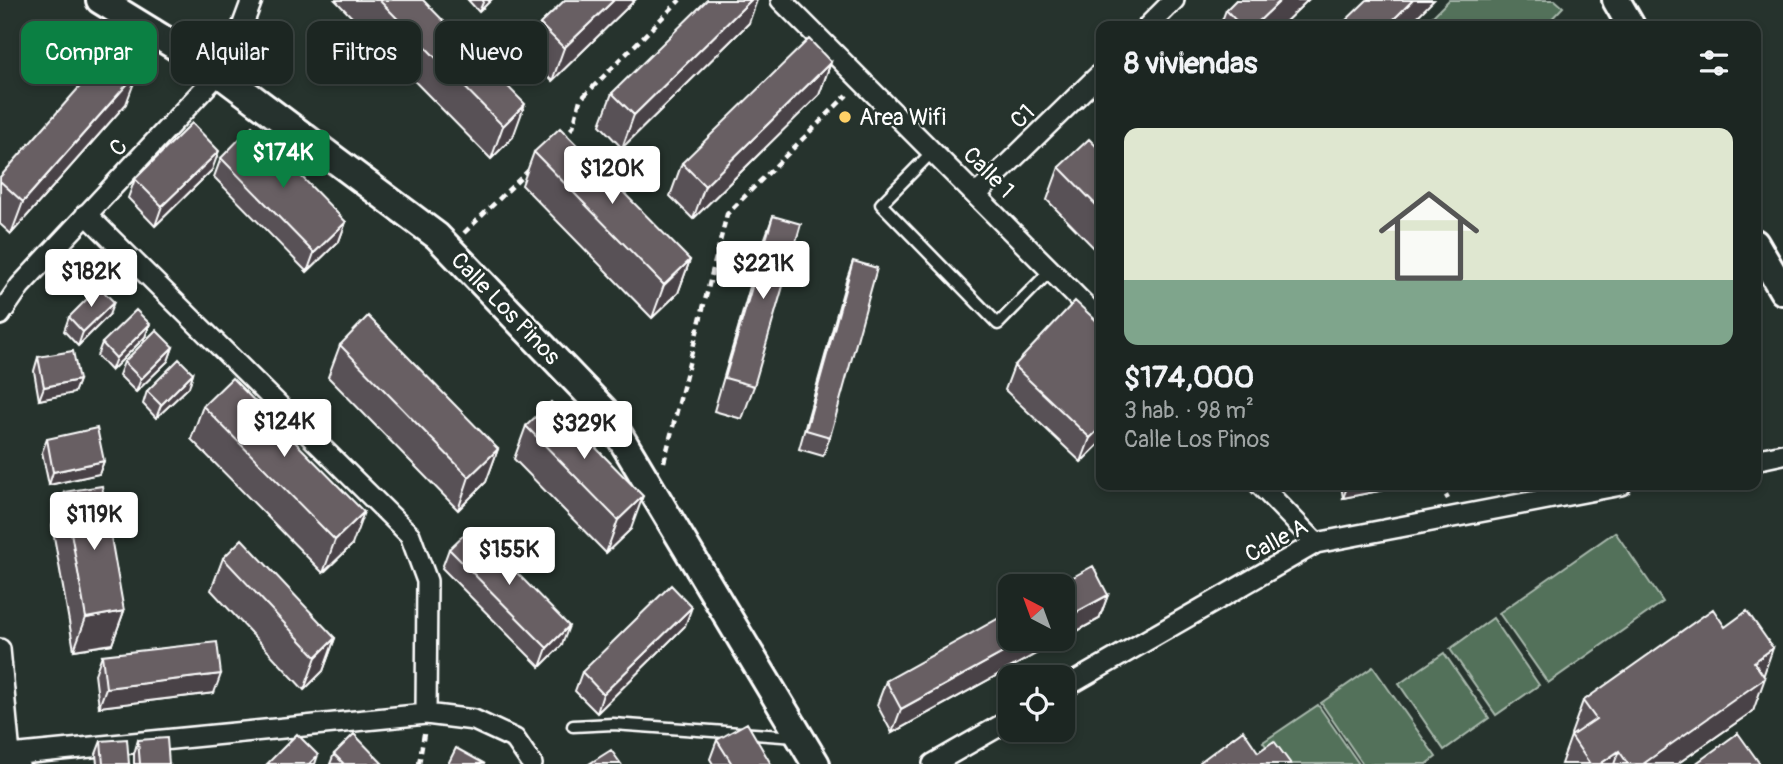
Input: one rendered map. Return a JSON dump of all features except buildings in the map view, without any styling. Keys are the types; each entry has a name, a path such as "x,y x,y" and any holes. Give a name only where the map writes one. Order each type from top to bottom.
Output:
{"street":[{"name":"Calle Los Pinos","path":"100,0 171,44"},
{"name":"C","path":"244,21 252,0"},
{"name":"Calle 1","path":"781,0 1096,316"},
{"path":"1155,21 1174,0"},
{"path":"1616,0 1628,21"},
{"name":"C1","path":"977,194 1096,77"},
{"name":"C","path":"0,315 20,286 209,84"},
{"name":"Calle Los Pinos","path":"234,84 437,236 604,410 816,764"},
{"path":"86,214 410,535 427,581 426,714"},
{"path":"1761,253 1783,291"},
{"path":"1761,459 1783,454"},
{"path":"1265,490 1316,543"},
{"name":"Calle A","path":"1075,682 1316,543 1594,490"},
{"path":"0,649 10,758 426,714 474,720 515,739 532,764"},
{"path":"933,764 998,727"}],"lane":[{"path":"934,151 881,204 998,324 1051,270"},
{"path":"573,726 613,724 800,737"}],"path":[{"path":"554,146 573,127 580,100 680,0"},
{"path":"655,497 727,214 862,80"},
{"path":"449,248 535,164"},
{"path":"419,764 426,714"}],"green space":[{"path":"1449,0 1555,0 1563,7 1550,21 1428,21"},
{"path":"1615,532 1663,602 1548,683 1499,613"},
{"path":"1493,618 1539,685 1496,715 1450,649"},
{"path":"1444,653 1489,718 1444,750 1399,684"},
{"path":"1373,667 1436,757 1427,764 1363,764 1321,703"},
{"path":"1318,705 1359,764 1279,764 1263,742"}],"place":[{"name":"Area Wifi","path":"845,117"}]}
